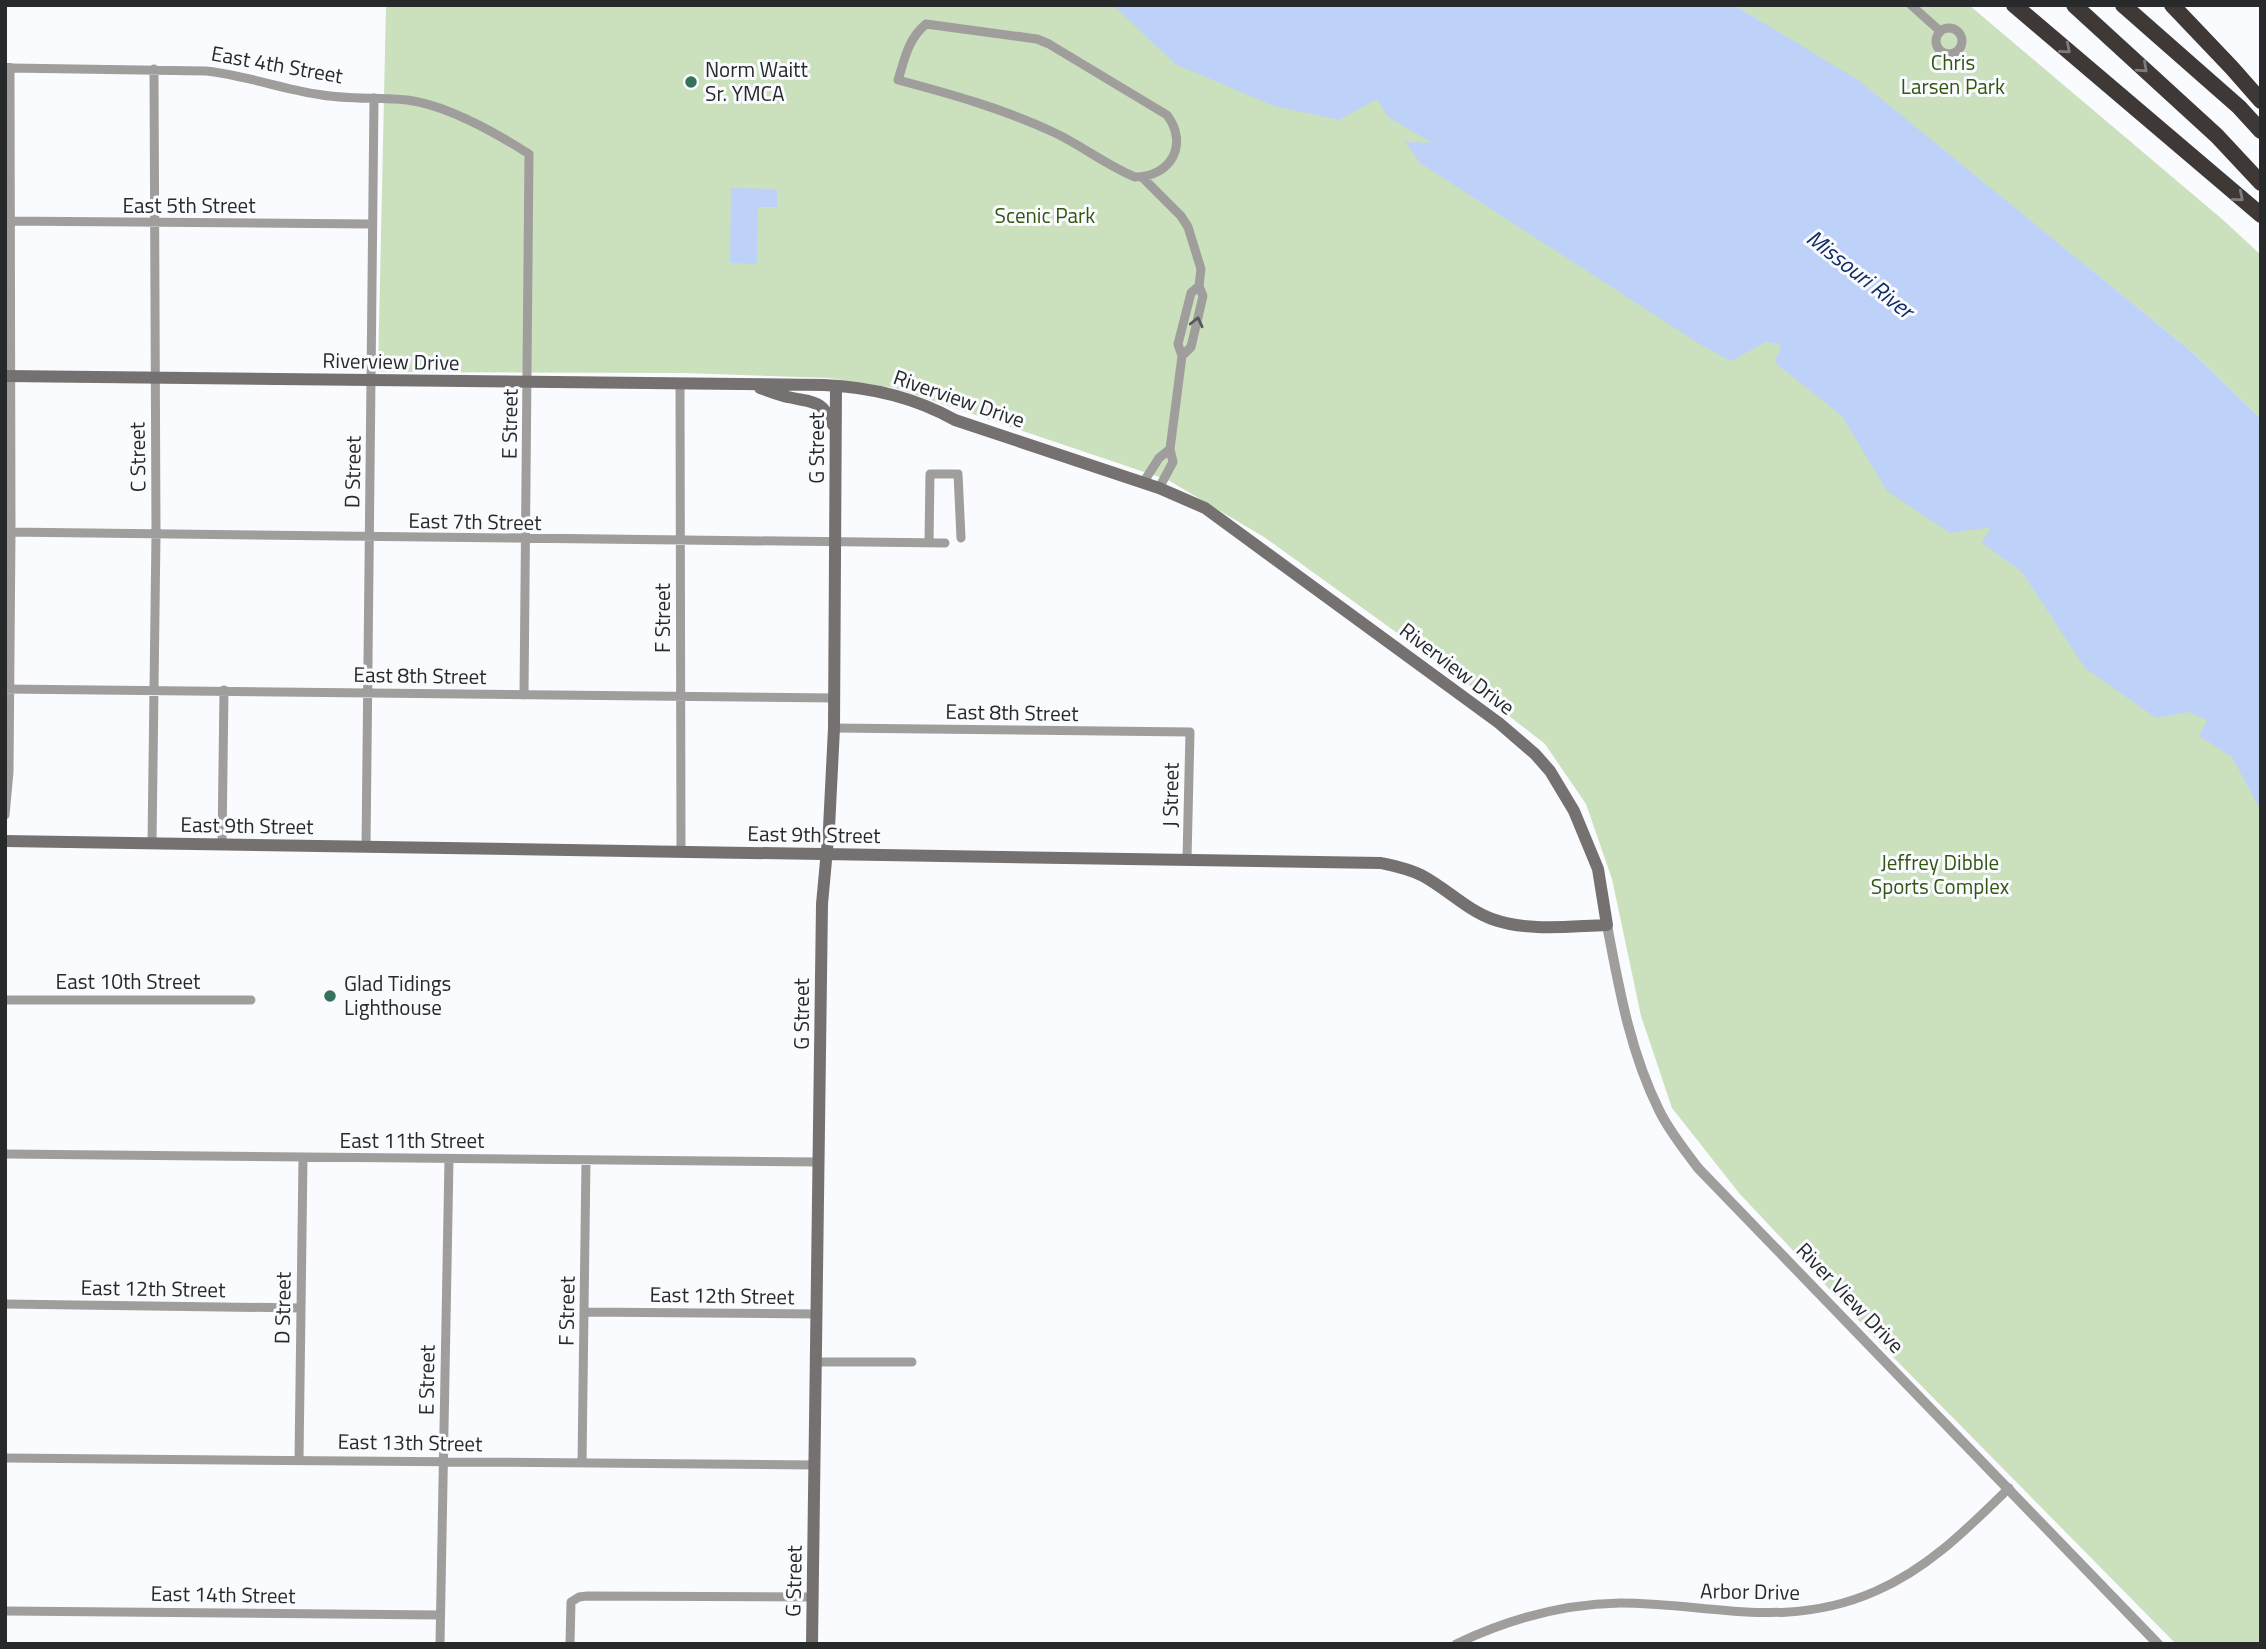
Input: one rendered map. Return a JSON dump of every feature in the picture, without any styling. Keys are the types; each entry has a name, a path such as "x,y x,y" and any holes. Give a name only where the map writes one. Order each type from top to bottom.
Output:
{"highway":[{"path":"2014,5 2261,215"},
{"path":"2074,5 2217,136 2261,183"},
{"path":"2123,5 2239,107 2261,131"},
{"path":"2172,5 2261,101"}],"main road":[{"name":"Riverview Drive","path":"7,376 836,386 892,393 933,407 955,419 1158,488 1205,508 1499,723 1550,771 1574,811 1598,869 1606,925"},
{"path":"754,385 790,398 816,403 828,412 836,432"},
{"name":"G Street","path":"812,1644 822,904 835,698 836,386"},
{"name":"East 9th Street","path":"5,841 1381,863 1422,876 1479,913 1510,924 1548,927 1606,925"}],"street":[{"path":"1911,5 1940,31"},
{"path":"1142,177 1166,167 1175,153 1174,123 1153,104 1037,39 926,24 916,32 898,80 971,100 1018,117 1069,140 1125,173 1142,177 1181,216 1188,227 1201,269 1199,286 1203,296 1191,347 1182,356 1170,449 1173,462 1158,488"},
{"path":"5,815 9,772 8,68"},
{"name":"East 4th Street","path":"8,68 154,69 227,73 321,95 423,103 474,124 529,154"},
{"name":"C Street","path":"152,844 156,534 154,69"},
{"name":"D Street","path":"366,847 374,98"},
{"name":"E Street","path":"524,695 524,540 529,383 529,154"},
{"name":"East 5th Street","path":"8,221 372,224"},
{"name":"F Street","path":"680,384 681,852"},
{"path":"1143,483 1159,458 1170,449"},
{"path":"929,543 930,474 958,474 961,538"},
{"name":"East 7th Street","path":"8,532 680,542 945,543"},
{"name":"East 8th Street","path":"7,689 835,698"},
{"path":"222,844 224,690"},
{"name":"East 8th Street","path":"834,728 1190,732"},
{"name":"J Street","path":"1187,859 1190,732"},
{"name":"River View Drive","path":"1606,925 1626,1021 1658,1110 1698,1168 2158,1644"},
{"name":"East 10th Street","path":"5,1000 251,1000"},
{"name":"East 11th Street","path":"5,1154 818,1162"},
{"name":"D Street","path":"299,1460 303,1157"},
{"name":"E Street","path":"440,1644 449,1158"},
{"name":"F Street","path":"582,1463 586,1160"},
{"name":"East 12th Street","path":"5,1304 300,1308"},
{"name":"East 12th Street","path":"585,1312 817,1314"},
{"path":"816,1362 912,1362"},
{"name":"East 13th Street","path":"5,1458 815,1465"},
{"name":"Arbor Drive","path":"1456,1644 1506,1623 1575,1606 1651,1604 1784,1614 1844,1603 1898,1581 1928,1562 2009,1488"},
{"path":"570,1644 571,1602 579,1597 813,1597"},
{"name":"East 14th Street","path":"5,1611 440,1615"}],"green space":[{"path":"386,5 1243,5 1756,318 2261,751 2261,1644 2176,1644 1891,1355 1739,1193 1672,1108 1641,1016 1612,879 1586,804 1545,744 1472,687 1264,537 1168,480 895,388 829,378 684,373 378,372"},
{"name":"Chris Larsen Park","path":"1734,5 1969,5 2261,255 2261,419 2191,351 1858,81"}],"water":[{"name":"Missouri River","path":"1113,5 1734,5 1858,80 2191,351 2261,419 2261,811 2232,757 2199,736 2207,720 2189,712 2156,718 2085,668 2022,572 1982,543 1991,527 1950,533 1887,491 1842,416 1775,363 1781,345 1766,342 1731,361 1701,345 1420,163 1405,142 1432,143 1388,117 1377,99 1339,120 1274,106 1175,64"},
{"path":"731,188 777,189 777,207 758,207 757,264 730,263"}],"place":[{"name":"Norm Waitt Sr. YMCA","path":"691,82"},
{"name":"Glad Tidings Lighthouse","path":"330,996"}],"park label":[{"name":"Scenic Park","path":"1045,216"},
{"name":"Jeffrey Dibble Sports Complex","path":"1940,875"}]}
